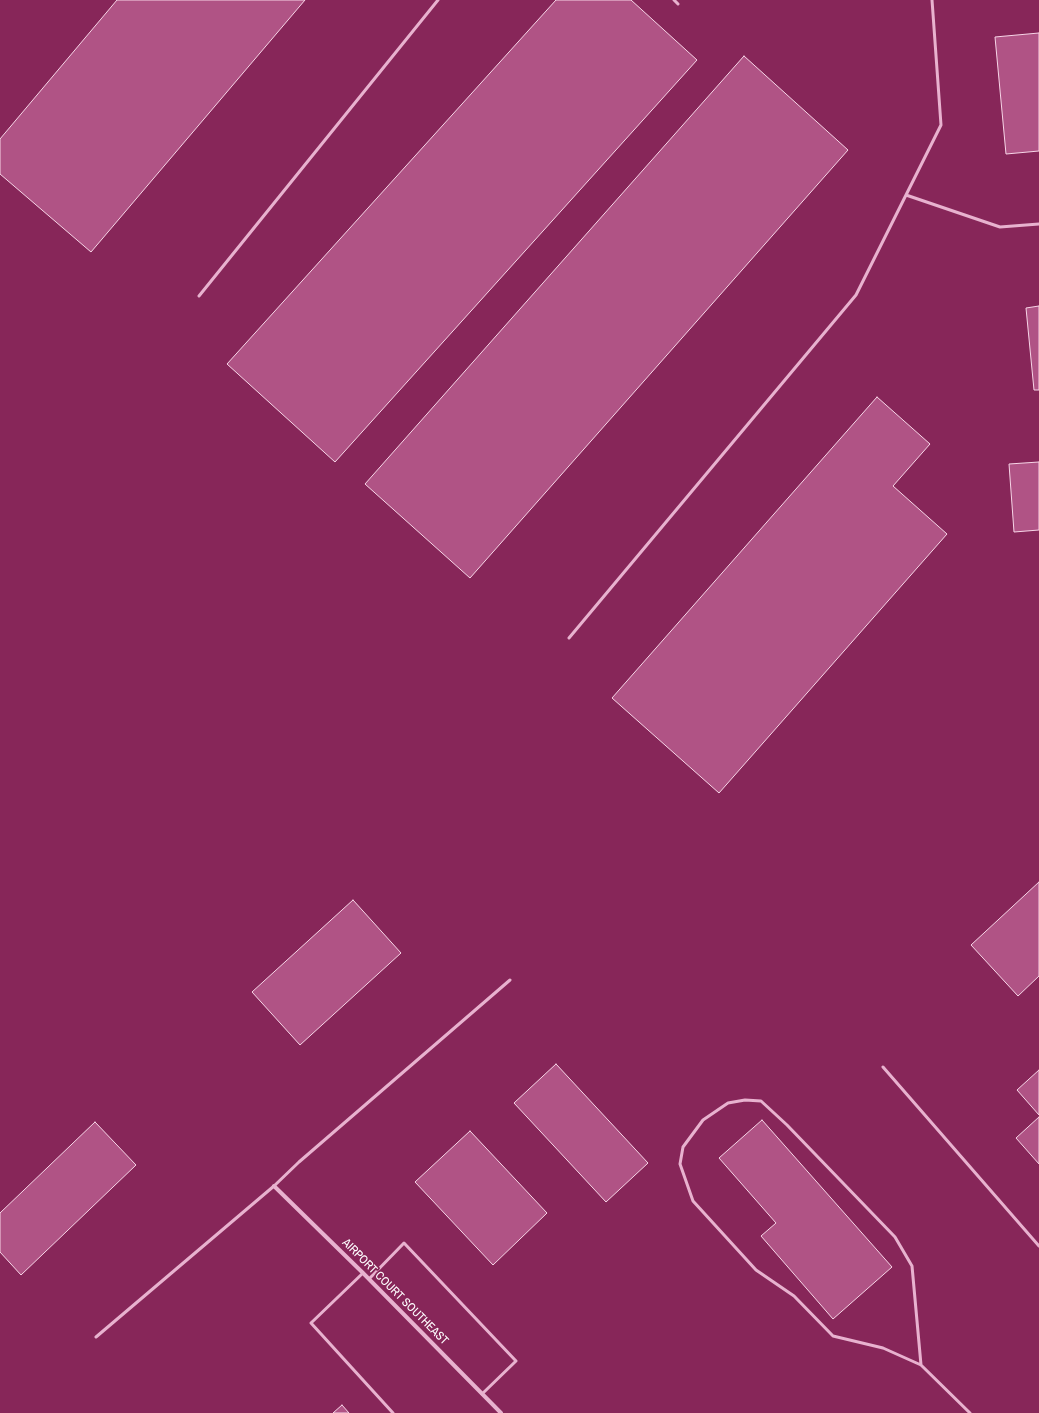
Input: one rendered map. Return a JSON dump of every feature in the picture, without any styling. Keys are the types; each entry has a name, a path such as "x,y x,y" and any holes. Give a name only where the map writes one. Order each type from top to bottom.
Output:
{"street":[{"name":"AIRPORT COURT SOUTHEAST","path":"274,1186 363,1273 501,1413"}],"lane":[{"path":"199,296 438,0"},
{"path":"674,0 678,4"},
{"path":"569,638 856,295 941,125 932,0"},
{"path":"906,195 1000,227 1039,224"},
{"path":"96,1337 274,1186 299,1162 510,980"},
{"path":"883,1067 1039,1246"},
{"path":"921,1366 912,1266 895,1238 787,1125 761,1102 745,1100 728,1103 703,1120 683,1147 680,1164 693,1201 756,1270 794,1296 833,1336 883,1348 921,1366 970,1413"},
{"path":"369,1279 404,1243 516,1361 482,1394"},
{"path":"363,1273 311,1323 393,1413"}],"building":[{"path":"117,0 305,0 91,252 0,174 0,139"},
{"path":"556,0 631,0 697,60 335,462 227,364"},
{"path":"1039,33 1039,151 1006,154 995,37"},
{"path":"744,56 848,150 470,578 365,484"},
{"path":"1039,306 1039,390 1034,390 1026,308"},
{"path":"877,397 930,444 893,486 947,534 719,793 612,698"},
{"path":"1039,462 1039,530 1014,532 1009,464"},
{"path":"1039,882 1039,976 1018,996 971,945"},
{"path":"353,900 401,953 300,1045 252,992"},
{"path":"556,1064 648,1163 606,1202 514,1103"},
{"path":"1039,1070 1039,1115 1017,1090"},
{"path":"1039,1117 1039,1164 1016,1138"},
{"path":"762,1120 892,1267 833,1319 761,1236 776,1223 719,1158"},
{"path":"95,1122 136,1165 21,1275 0,1252 0,1213"},
{"path":"470,1131 547,1213 493,1265 415,1182"},
{"path":"342,1405 349,1413 333,1413"}]}
